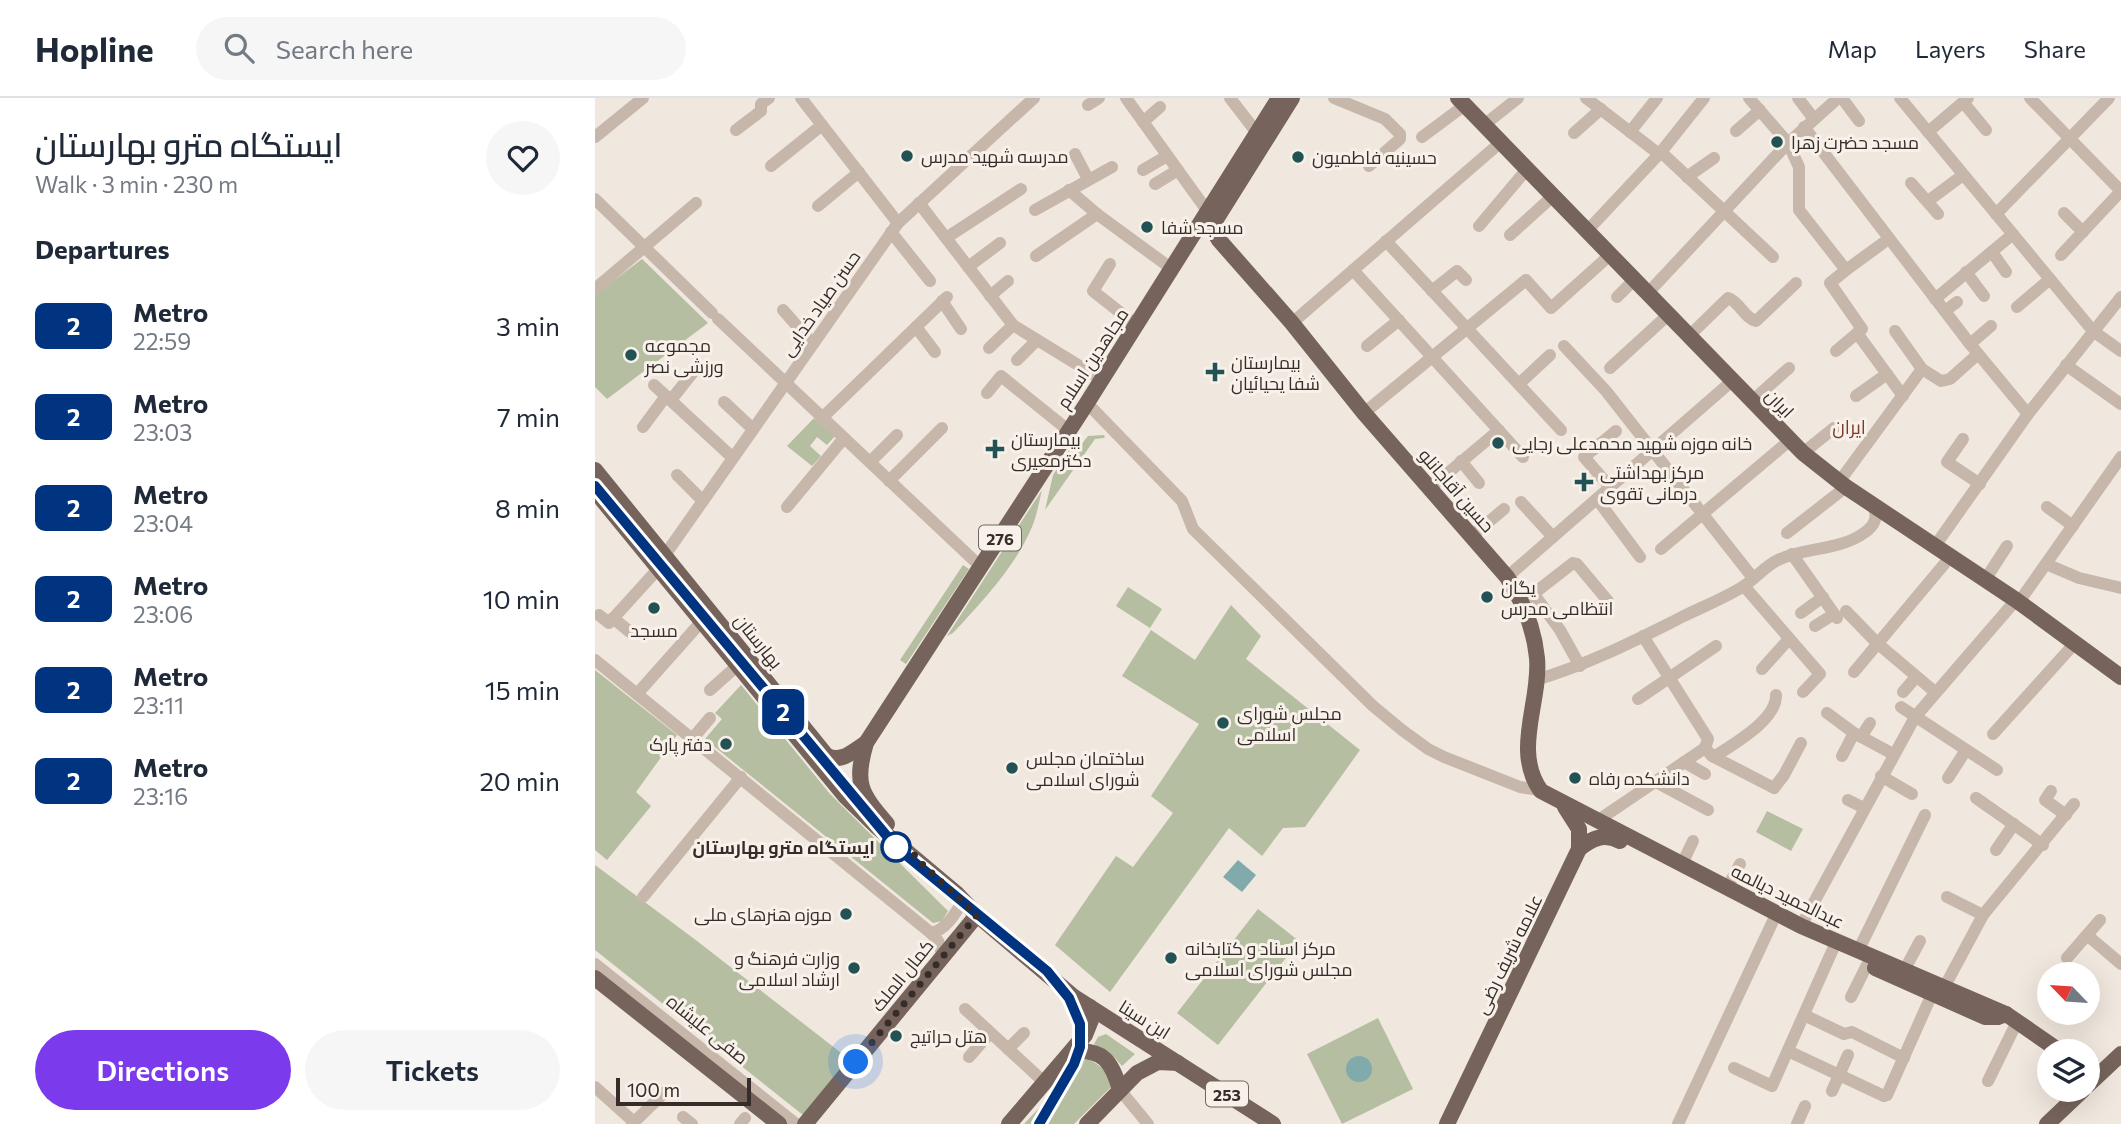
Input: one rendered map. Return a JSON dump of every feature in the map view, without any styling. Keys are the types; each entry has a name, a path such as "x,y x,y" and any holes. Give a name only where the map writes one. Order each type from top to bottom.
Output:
{"main road":[{"name":"مجاهدین اسلام","path":"1211,217 1279,98"},
{"name":"مجاهدین اسلام","path":"866,743 1172,269 1292,98"},
{"name":"ایران","path":"1461,102 1789,441 1842,485 2017,601 2121,677"},
{"path":"1172,269 1199,243 1219,240 1211,217"},
{"name":"حسین آقاجانلو","path":"1219,240 1429,489 1528,597 1537,660 1528,735 1529,761 1540,790"},
{"name":"بهارستان","path":"595,470 662,562 701,622 845,796 977,915 1074,997 1090,1007"},
{"name":"بهارستان","path":"596,493 662,562 826,755 832,759 841,758 866,743"},
{"name":"بهارستان","path":"866,743 859,772 861,790 921,863"},
{"path":"1540,790 1560,801 1571,813 1579,829 1579,849"},
{"name":"عبدالحمید دیالمه","path":"1560,801 1615,839 1773,921 1833,949 1905,969 1939,990"},
{"path":"1579,849 1598,829"},
{"name":"عبدالحمید دیالمه","path":"1598,829 1682,864 1863,958 2012,1017 2043,1039"},
{"name":"علامه شریف رضی","path":"1447,1124 1579,849"},
{"name":"کمال الملک","path":"805,1124 977,915"},
{"name":"صفی علیشاه","path":"595,978 779,1124"},
{"path":"1009,1124 1085,1035 1091,1020 1090,1007"},
{"name":"ابن سینا","path":"1090,1007 1180,1063"},
{"path":"1072,1051 1087,1050 1100,1055 1111,1065 1120,1090"},
{"path":"2100,1071 2121,1054"},
{"path":"1087,1124 1137,1073 1159,1062 1180,1063"},
{"name":"253","path":"1180,1063 1273,1124"},
{"path":"2047,1124 2070,1102"}],"street":[{"path":"597,130 643,98"},
{"path":"736,130 761,111 761,104 769,98"},
{"path":"801,98 859,173 930,281"},
{"name":"حسن صیاد خدایی","path":"613,618 662,562 895,227 1034,98"},
{"path":"1126,98 1211,217"},
{"path":"1230,98 1257,133"},
{"path":"1333,98 1385,119 1400,134 1400,139 1369,166"},
{"path":"1484,125 1518,98"},
{"path":"1586,98 1660,153 1773,257"},
{"path":"1630,132 1657,98"},
{"path":"1587,231 1660,153 1704,98"},
{"path":"1749,98 1788,143 1799,167 1799,210 1846,270"},
{"path":"1798,98 1809,123 1935,299 2028,414"},
{"path":"1647,294 1809,123 1840,98 1859,121"},
{"path":"1900,98 2093,331 2121,352"},
{"path":"2031,98 2121,191 2061,255"},
{"path":"1996,214 2109,98"},
{"path":"1928,132 1965,100 1986,130"},
{"path":"1422,138 1461,102"},
{"path":"1143,122 1160,107"},
{"path":"1574,133 1601,109"},
{"path":"1736,131 1760,110"},
{"path":"771,166 823,125"},
{"path":"1291,323 1500,142"},
{"path":"1075,154 1088,179"},
{"path":"1143,170 1167,156"},
{"path":"1687,177 1714,158"},
{"path":"1035,210 1112,167"},
{"path":"1479,226 1527,169"},
{"path":"1155,184 1178,170"},
{"path":"818,206 859,173"},
{"path":"1928,201 1963,174"},
{"path":"1911,183 1938,214"},
{"path":"946,238 1021,189"},
{"path":"1069,190 1172,269"},
{"path":"1510,235 1553,196"},
{"path":"595,199 981,567"},
{"path":"595,289 696,203"},
{"path":"919,203 1013,325 1101,379"},
{"path":"2064,213 2083,232"},
{"path":"1036,256 1097,214"},
{"path":"1935,299 2013,234"},
{"path":"1386,241 1561,430"},
{"path":"968,267 1000,243"},
{"path":"1836,351 1863,329 1831,283 1883,243"},
{"path":"1991,252 2006,272"},
{"path":"1364,413 1526,280 1551,308 1610,255"},
{"path":"1110,264 1093,292 1136,325"},
{"path":"1353,270 1523,457"},
{"path":"1433,291 1457,271 1466,280"},
{"path":"1966,272 1984,296"},
{"path":"2017,307 2050,279"},
{"path":"1617,297 1635,280"},
{"path":"990,296 1008,281"},
{"path":"1689,336 1728,298 1734,300 1750,320 1756,321 1797,282"},
{"path":"1935,546 2028,414 2121,298"},
{"path":"822,418 945,299 961,329"},
{"path":"1945,312 1957,302"},
{"path":"783,310 813,344"},
{"path":"1610,368 1668,315"},
{"path":"1367,346 1399,320"},
{"path":"989,348 1013,325"},
{"path":"916,327 935,352"},
{"path":"1895,331 1923,369 1941,381 1946,381 1991,327"},
{"path":"1857,333 1903,396"},
{"path":"1017,360 1037,340"},
{"path":"1564,346 1606,391 1703,514 1788,639 1820,674 1803,692"},
{"path":"1519,384 1550,355"},
{"path":"2066,365 2121,404"},
{"path":"1752,401 1789,368"},
{"path":"1787,533 1842,485 1923,369"},
{"path":"643,427 694,371"},
{"path":"1856,396 1887,374"},
{"path":"987,393 1001,376 1068,430"},
{"path":"1507,576 1732,381"},
{"path":"654,385 733,458"},
{"path":"724,402 753,429"},
{"path":"1087,403 1182,501 1193,529 1373,706 1436,753 1520,787 1540,790"},
{"path":"889,481 942,428"},
{"path":"1803,453 1835,428"},
{"path":"1429,489 1499,430"},
{"path":"1611,487 1584,457 1616,431"},
{"path":"870,462 897,435"},
{"path":"787,507 844,438"},
{"path":"1963,439 1947,462 1980,484"},
{"path":"1661,549 1789,441"},
{"path":"1801,926 1915,717 1935,692 1986,643 2046,564 2121,457"},
{"path":"1461,461 1479,483"},
{"path":"677,475 703,501"},
{"path":"1597,499 1640,557"},
{"path":"1521,502 1553,537"},
{"path":"1536,680 1580,666 1643,636 1749,582 1775,561 1858,537 1874,524 1874,507"},
{"path":"2047,507 2073,526"},
{"path":"1472,536 1504,509"},
{"path":"1985,580 2007,546"},
{"path":"1792,554 1823,597 1839,614 1935,692"},
{"path":"1854,672 1951,556"},
{"path":"1580,666 1560,630 1528,597 1575,563 1608,601"},
{"path":"2046,564 2079,578 2121,588"},
{"path":"1801,613 1823,597"},
{"path":"1815,626 1839,614"},
{"path":"599,615 609,622 613,618 629,632"},
{"path":"637,694 701,622"},
{"path":"1643,636 1708,739 1709,752"},
{"path":"1762,668 1788,639"},
{"path":"1993,734 2075,643"},
{"path":"1638,699 1716,646"},
{"path":"595,660 931,933 938,941 943,956"},
{"path":"710,690 737,666"},
{"path":"1903,692 1916,677"},
{"path":"1598,829 1654,782 1683,762 1709,752 1759,725 1772,709 1776,695"},
{"path":"1901,707 1997,770"},
{"path":"1827,713 1857,735 1893,754"},
{"path":"693,738 710,718"},
{"path":"1842,756 1857,735 1870,723"},
{"path":"1709,752 1774,788 1801,743"},
{"path":"1948,778 1966,750"},
{"path":"1683,762 1705,774"},
{"path":"1881,776 1912,794"},
{"path":"643,897 741,777"},
{"path":"1654,782 1708,810"},
{"path":"2051,791 2045,800 2066,815"},
{"path":"1976,798 2043,845"},
{"path":"1848,800 1864,808"},
{"path":"1788,1051 1884,1096 1887,1095 1939,990 1983,915 2074,804"},
{"path":"1851,997 1863,958 1925,815"},
{"path":"1996,850 2014,824"},
{"path":"1682,864 1693,841"},
{"path":"1727,888 1740,864"},
{"path":"1947,897 1983,915"},
{"path":"931,933 941,929 963,900"},
{"path":"2067,958 2100,920"},
{"path":"1678,1124 1773,921"},
{"path":"2087,935 2121,964"},
{"path":"1905,969 1920,940"},
{"path":"1734,1068 1772,1086 1833,949"},
{"name":"صفی علیشاه","path":"595,964 796,1124"},
{"path":"965,1009 1045,1083"},
{"path":"1804,1015 1844,1034 1852,1032 1904,1058"},
{"path":"1988,1082 2012,1017"},
{"path":"969,1056 990,1032"},
{"path":"1008,1049 1024,1033"},
{"path":"1832,1091 1848,1055"},
{"path":"595,1087 633,1123 665,1092"},
{"path":"1120,1090 1148,1124"},
{"path":"1797,1124 1805,1105"}],"green space":[{"name":"مجموعه ورزشی نصر","path":"642,259 708,323 607,399 595,387 595,295"},
{"path":"814,418 835,436 827,445 817,437 810,446 821,456 812,466 787,446"},
{"path":"1103,435 1104,438 1095,439 1045,510 1053,475 1075,441 1081,445 1088,436"},
{"path":"1042,490 1032,527 1017,556 986,596 953,633 947,636"},
{"path":"963,565 969,569 906,664 900,660"},
{"path":"1128,587 1162,609 1150,628 1116,606"},
{"path":"1231,605 1261,636 1246,659 1360,750 1305,827 1283,828 1262,856 1229,828 1110,992 1055,945 1116,856 1133,867 1173,813 1151,796 1199,724 1122,676 1151,630 1195,660"},
{"path":"595,670 677,735 636,792 651,806 607,860 595,850"},
{"path":"741,685 830,794 948,911 942,921 933,923 705,739 722,719 715,713"},
{"path":"1767,811 1803,829 1791,851 1756,832"},
{"path":"595,865 849,1059 803,1115 595,950"},
{"path":"1258,909 1299,941 1218,1045 1177,1013"},
{"path":"1378,1018 1413,1089 1342,1124 1307,1054"},
{"path":"1106,1034 1135,1054 1122,1066 1094,1044 1098,1037"},
{"path":"1089,1059 1107,1071 1111,1087 1074,1124 1024,1124 1084,1060"}],"water":[{"path":"1238,860 1256,875 1242,892 1223,877"},
{"path":"1359,1056 1368,1060 1372,1069 1368,1078 1359,1082 1350,1078 1346,1069 1350,1060"}],"metro line":[{"name":"2","path":"595,486 896,847 1047,971 1069,998 1080,1024 1080,1047 1074,1064 1039,1124"}],"place":[{"name":"مسجد حضرت زهرا","path":"1777,142"},
{"name":"مدرسه شهید مدرس","path":"907,156"},
{"name":"حسینیه فاطمیون","path":"1298,157"},
{"name":"مسجد شفا","path":"1147,227"},
{"name":"مجموعه ورزشی نصر","path":"631,355"},
{"name":"بیمارستان شفا یحیائیان","path":"1215,372"},
{"name":"خانه موزه شهید محمدعلی رجایی","path":"1498,443"},
{"name":"بیمارستان دکترمعیری","path":"995,449"},
{"name":"مرکز بهداشتی درمانی تقوی","path":"1584,482"},
{"name":"یگان انتظامی مدرس","path":"1487,597"},
{"name":"مسجد","path":"654,608"},
{"name":"مجلس شورای اسلامی","path":"1223,723"},
{"name":"دفتر پارک","path":"726,744"},
{"name":"ساختمان مجلس شورای اسلامی","path":"1012,768"},
{"name":"دانشکده رفاه","path":"1575,778"},
{"name":"ایستگاه مترو بهارستان","path":"896,847"},
{"name":"موزه هنرهای ملی","path":"846,914"},
{"name":"مرکز اسناد و کتابخانه مجلس شورای اسلامی","path":"1171,958"},
{"name":"وزارت فرهنگ و ارشاد اسلامی","path":"854,968"},
{"name":"هتل حراتیج","path":"896,1036"}],"district":[{"name":"ایران","path":"1849,426"}],"route":[{"path":"856,1062 977,915 921,863 904,842 896,847"}]}
